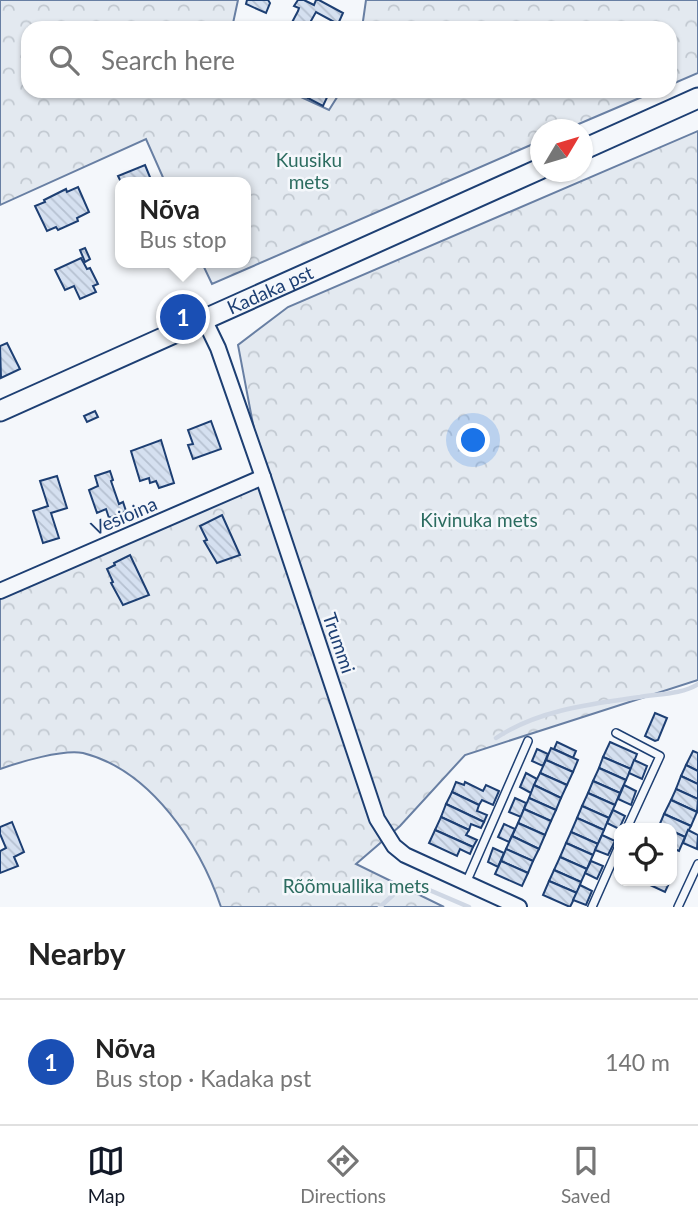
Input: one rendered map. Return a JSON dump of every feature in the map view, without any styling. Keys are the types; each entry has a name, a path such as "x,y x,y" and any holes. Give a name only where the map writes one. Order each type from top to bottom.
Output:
{"main road":[{"path":"593,145 698,98"},
{"name":"Kadaka pst","path":"0,411 530,174"}],"street":[{"name":"Trummi","path":"204,319 218,348 263,477 377,819 394,846 405,855 519,907"},
{"name":"Vesioina","path":"0,591 263,477"}],"lane":[{"path":"616,733 660,756 629,823"},
{"path":"466,884 528,741"},
{"path":"592,907 614,857"},
{"path":"678,907 698,864"}],"green space":[{"name":"Kuusiku mets","path":"0,0 238,0 234,21 21,21 21,98 303,98 329,110 337,98 640,98 590,119 530,119 530,145 251,267 251,177 163,177 146,139 0,205"},
{"path":"366,0 698,0 698,73 677,82 677,21 363,21"},
{"name":"Kivinuka mets","path":"698,131 698,680 465,755 400,826 356,864 444,907 221,907 200,859 170,813 151,793 108,762 75,752 42,757 0,769 0,591 263,477 238,345 288,307 579,182 593,182 593,176"},
{"name":"Kuusiku mets","path":"204,268 249,268 212,284"}],"building":[{"path":"247,0 268,0 270,3 266,13 246,4"},
{"path":"298,0 314,5 316,0 319,0 343,13 339,21 332,21 316,12 311,21 292,21 299,8 294,6"},
{"path":"308,98 327,98 323,106"},
{"path":"145,165 150,177 118,177"},
{"path":"78,187 89,212 77,218 78,221 58,230 56,227 47,231 35,206 66,189 67,192"},
{"path":"85,248 90,259 85,262 80,250"},
{"path":"81,258 98,284 93,286 96,292 80,299 74,286 65,290 55,270"},
{"path":"7,343 20,369 1,378 0,346"},
{"path":"95,411 98,417 87,422 84,416"},
{"path":"211,421 221,449 193,459 188,445 193,444 188,430"},
{"path":"161,440 174,483 159,488 156,481 150,483 149,478 140,481 131,451"},
{"path":"110,471 119,504 123,502 126,511 109,518 106,509 97,513 89,490 98,486 95,476"},
{"path":"57,476 67,508 51,513 59,538 43,543 33,511 48,506 40,481"},
{"path":"222,515 240,555 217,563 204,541 207,540 200,526"},
{"path":"130,555 149,595 123,605 107,569"},
{"path":"655,713 667,718 658,740 655,741 645,736"},
{"path":"557,742 576,751 573,758 554,749"},
{"path":"610,742 637,754 631,769 603,757"},
{"path":"551,748 578,760 573,772 546,760"},
{"path":"537,749 548,754 543,766 532,761"},
{"path":"693,751 698,753 698,771 686,765"},
{"path":"603,757 631,769 626,780 599,768"},
{"path":"546,760 573,772 567,785 540,773"},
{"path":"634,760 647,766 642,779 629,773"},
{"path":"686,765 698,771 698,784 681,776"},
{"path":"599,768 626,780 620,793 593,781"},
{"path":"526,773 537,779 531,793 520,787"},
{"path":"540,773 567,785 561,798 534,785"},
{"path":"681,776 698,784 698,799 676,789"},
{"path":"593,781 620,793 615,805 588,793"},
{"path":"456,782 464,785 465,782 483,791 486,785 499,791 493,805 482,800 479,805 452,792"},
{"path":"534,785 561,798 556,810 529,798"},
{"path":"624,785 636,791 631,805 618,799"},
{"path":"676,789 698,799 697,812 671,800"},
{"path":"452,792 479,805 477,811 487,815 484,822 446,804"},
{"path":"588,793 615,805 609,818 582,806"},
{"path":"515,798 526,803 521,817 509,812"},
{"path":"529,798 556,810 551,821 524,809"},
{"path":"671,800 697,812 691,826 664,814"},
{"path":"446,804 484,822 481,828 471,824 469,830 441,817"},
{"path":"582,806 609,818 604,830 577,818"},
{"path":"524,809 551,821 545,835 518,823"},
{"path":"613,810 625,816 622,823 614,823 614,826 607,823"},
{"path":"664,814 691,826 685,837 677,833 677,823 660,823"},
{"path":"441,817 469,830 466,835 477,840 473,847 435,830"},
{"path":"577,818 604,830 598,844 571,832"},
{"path":"12,822 24,852 14,857 18,866 0,873 0,851 6,848 0,827"},
{"path":"518,823 545,835 539,849 512,836"},
{"path":"504,824 515,829 509,842 498,837"},
{"path":"435,830 473,847 470,854 460,849 457,856 429,843"},
{"path":"688,830 698,835 697,849 683,843"},
{"path":"571,832 598,844 593,855 566,843"},
{"path":"677,833 685,837 679,851 677,850"},
{"path":"602,835 614,841 608,855 595,850"},
{"path":"512,836 539,849 533,861 506,849"},
{"path":"566,843 593,855 587,869 560,857"},
{"path":"493,848 504,853 498,867 488,862"},
{"path":"506,849 533,861 528,873 501,861"},
{"path":"560,857 587,869 581,882 554,870"},
{"path":"501,861 528,873 522,886 495,874"},
{"path":"591,861 603,866 597,879 585,873"},
{"path":"554,870 581,882 577,893 549,881"},
{"path":"549,881 577,893 570,907 543,895"},
{"path":"580,885 592,891 586,905 573,900"},
{"path":"652,886 668,886 665,892"}],"waterway":[{"path":"496,738 529,721 565,710 678,692 698,684"},
{"path":"408,884 413,883 469,907"},
{"path":"380,907 393,895"}],"place":[{"name":"Nõva","path":"183,317"}],"park label":[{"name":"Rõõmuallika mets","path":"356,886"}]}
